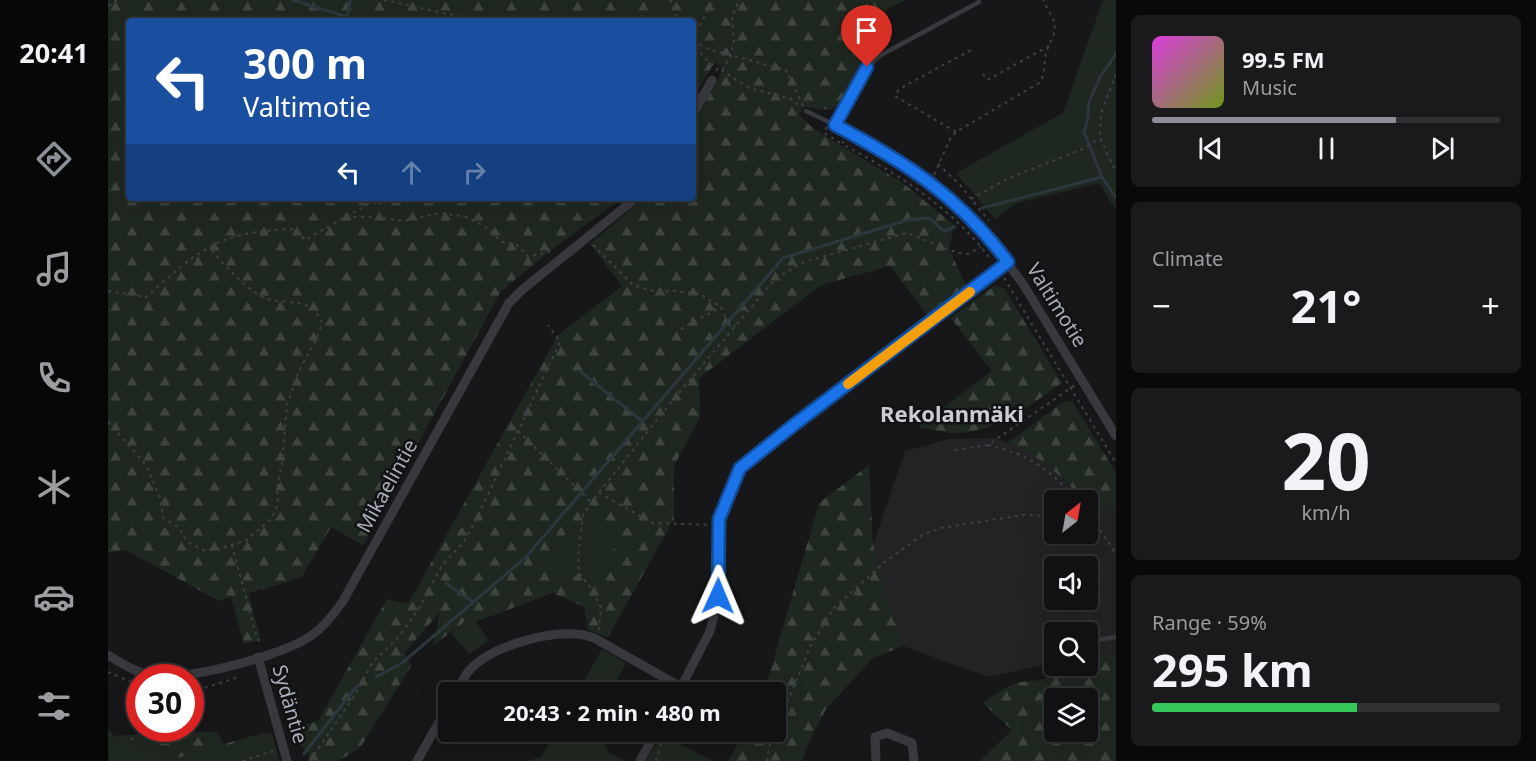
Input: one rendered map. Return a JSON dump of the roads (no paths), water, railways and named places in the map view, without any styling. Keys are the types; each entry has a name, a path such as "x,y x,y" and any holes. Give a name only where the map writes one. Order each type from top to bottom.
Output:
{"street":[{"path":"835,125 867,67"},
{"path":"696,109 712,80"},
{"name":"Valtimotie","path":"835,125 891,155 930,182 982,229 1008,262 1116,436"},
{"name":"Mikaelintie","path":"108,655 141,672 155,676 180,677 201,673 260,653 293,646 312,635 332,618 509,303 632,201"},
{"path":"683,682 710,631 718,596 719,519 740,468 1008,262"},
{"path":"462,682 468,672 481,660 501,649 555,634 579,634 594,638 666,682"},
{"name":"Sydäntie","path":"260,653 287,761"},
{"path":"417,761 438,724"},
{"path":"876,761 875,737 887,733 912,743 914,761"},
{"path":"640,761 650,742"}],"lane":[{"path":"867,67 880,55 979,2"},
{"path":"806,111 835,125"},
{"path":"1098,639 1116,636"}],"waterway":[{"path":"293,0 347,17 350,0"},
{"path":"1102,177 1084,132 1089,102 1100,77 1116,54"},
{"path":"982,208 1102,177 1116,198"},
{"path":"376,677 402,663 526,557 783,258 908,220 929,218 944,231 955,227"},
{"path":"581,372 642,421"},
{"path":"446,583 473,602"},
{"path":"304,754 355,688 360,685"}],"district":[{"name":"Rekolanmäki","path":"952,414"}]}
